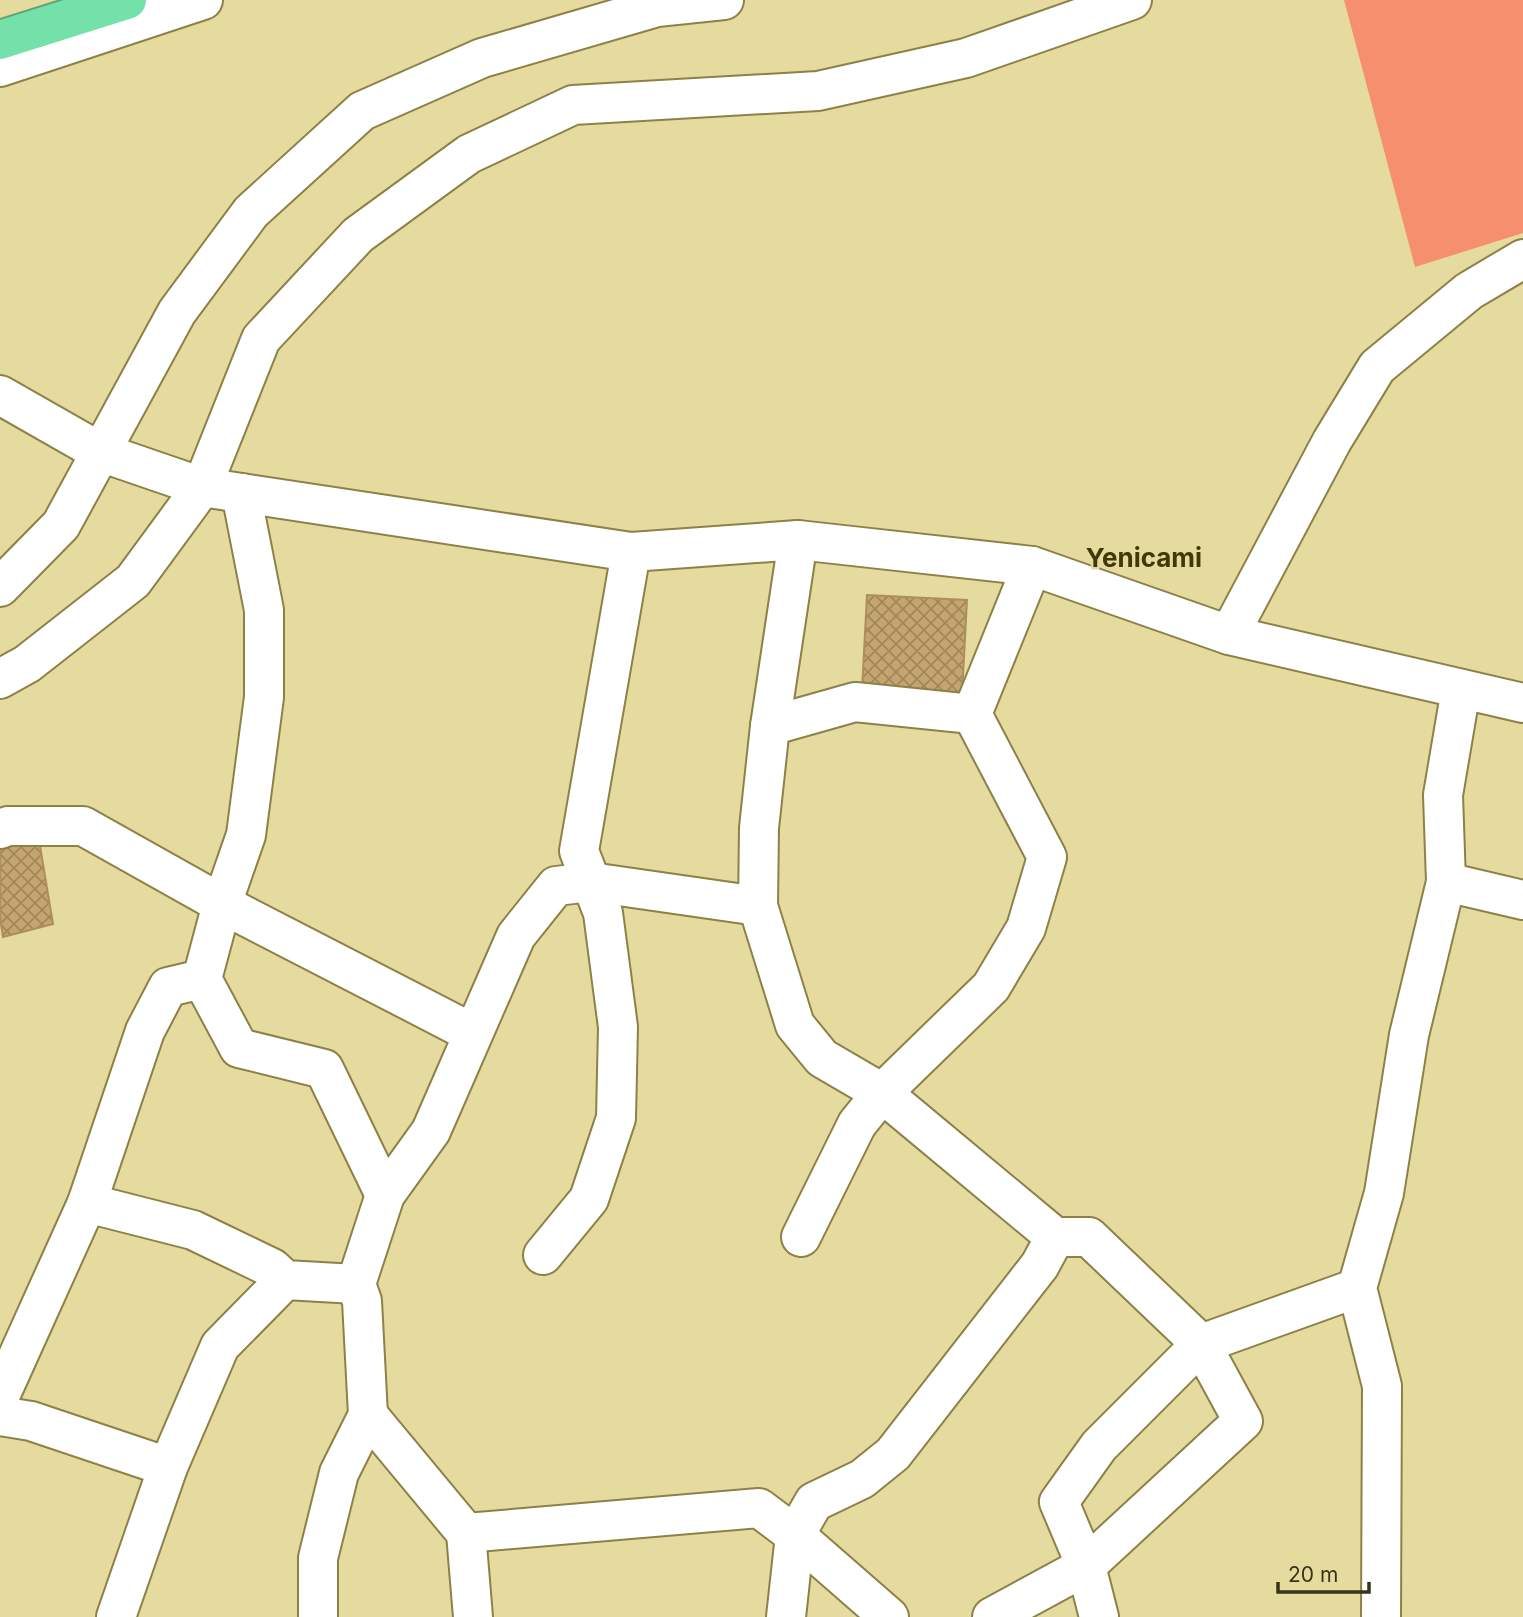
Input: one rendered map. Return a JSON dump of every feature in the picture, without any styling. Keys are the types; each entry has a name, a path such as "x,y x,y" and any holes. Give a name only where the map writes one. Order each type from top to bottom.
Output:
{"highway":[{"path":"0,40 127,0"}],"street":[{"path":"0,67 203,0"},
{"path":"0,587 61,525 177,312 251,212 362,111 482,58 657,8 724,0"},
{"path":"0,679 27,664 133,581 202,487 261,339 358,235 469,155 573,105 818,91 966,58 1132,0"},
{"path":"1229,635 1332,441 1377,367 1469,291 1523,259"},
{"path":"0,395 100,452 202,487 631,552 798,540 1032,566 1229,635 1523,704"},
{"path":"241,493 264,610 264,697 246,835 222,904 202,979 239,1048 324,1069 385,1195"},
{"path":"798,540 770,726 760,828 758,906 795,1025 822,1058 883,1093 1055,1237 1089,1237 1201,1344 1243,1421 1086,1566 992,1617"},
{"path":"543,1255 589,1199 616,1118 618,1027 603,913 579,850 631,552"},
{"path":"801,1237 857,1124 883,1093 991,988 1026,928 1047,857 972,714 1032,566"},
{"path":"1381,1617 1382,1386 1357,1289 1384,1193 1409,1035 1446,882 1443,795 1461,689"},
{"path":"770,726 855,702 972,714"},
{"path":"0,830 8,826 83,826 222,904 472,1033"},
{"path":"318,1617 318,1558 330,1509 339,1473 368,1415 362,1301 356,1284 385,1195 431,1131 516,936 556,886 591,882 758,906"},
{"path":"1446,882 1523,900"},
{"path":"0,1396 87,1203 145,1031 168,988 202,979"},
{"path":"87,1203 193,1230 272,1268 285,1280 356,1284"},
{"path":"786,1617 795,1535 814,1502 862,1479 893,1454 1041,1265 1055,1237"},
{"path":"116,1617 168,1467 220,1346 285,1280"},
{"path":"1099,1617 1086,1566 1059,1502 1099,1446 1201,1344 1357,1289"},
{"path":"368,1415 466,1533 473,1617"},
{"path":"0,1416 31,1421 168,1467"},
{"path":"466,1533 760,1508 889,1617"}],"shaded area":[{"path":"1344,0 1523,0 1523,233 1415,267"}],"building":[{"path":"867,595 967,600 962,695 862,690"},
{"path":"38,834 53,924 3,937 0,918 0,849"}],"district":[{"name":"Yenicami","path":"1144,557"}]}
